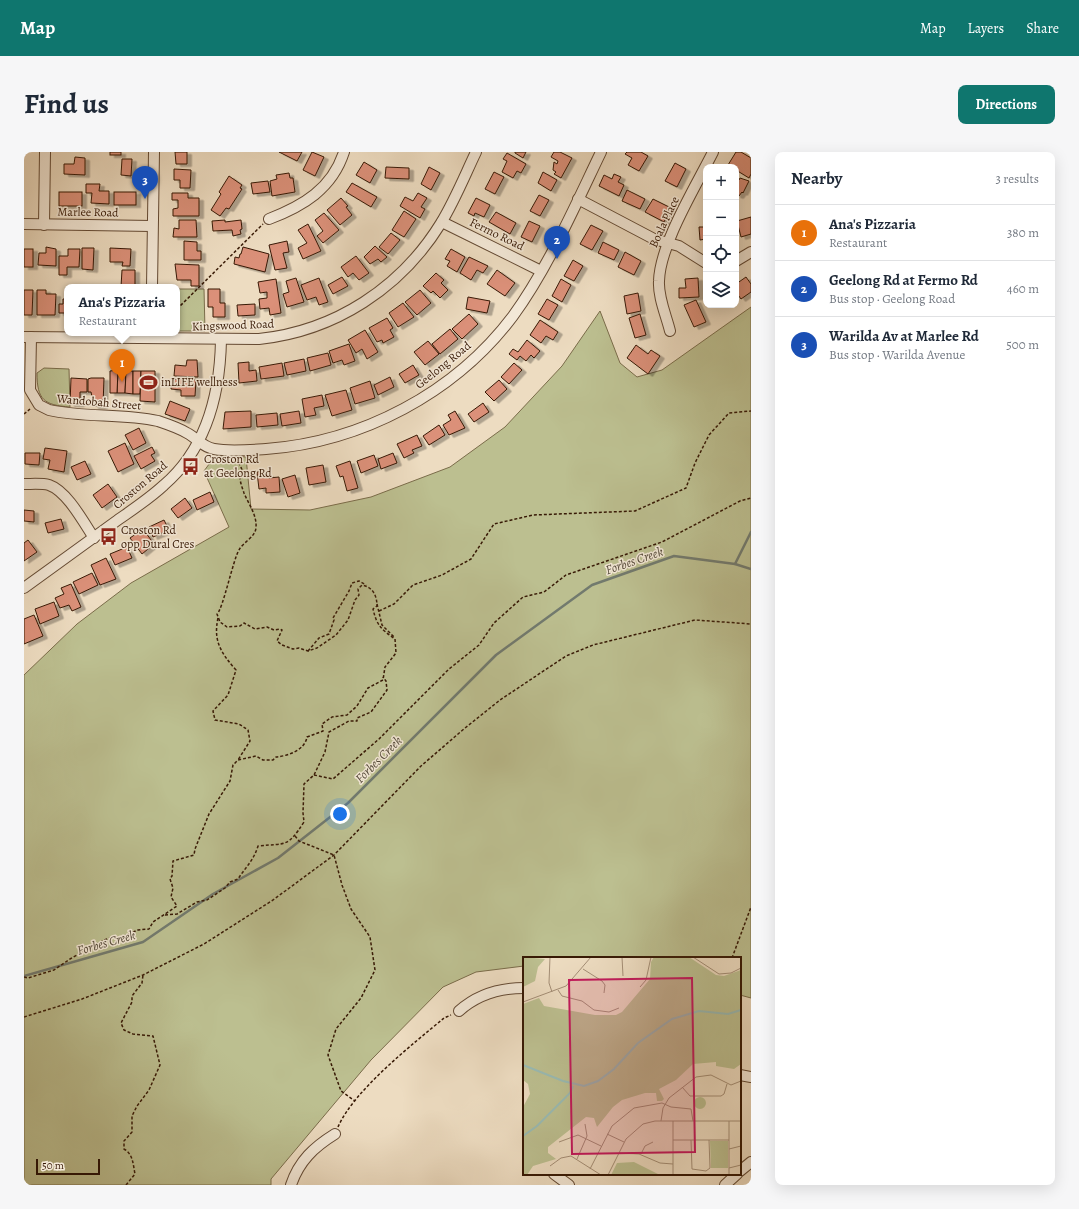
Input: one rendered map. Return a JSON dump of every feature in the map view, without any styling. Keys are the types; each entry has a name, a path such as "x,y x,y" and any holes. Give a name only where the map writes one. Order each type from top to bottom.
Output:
{"street":[{"path":"44,225 45,152"},
{"path":"152,284 154,152"},
{"path":"269,219 294,209 316,194 334,174 344,152"},
{"name":"Kingswood Road","path":"28,337 151,336 221,340 259,340 284,336 329,322 351,311 375,296 404,271 419,255 442,222 475,152"},
{"name":"Geelong Road","path":"198,442 213,449 235,450 280,448 320,441 363,428 413,404 446,382 469,363 501,331 522,304 541,271 601,152"},
{"name":"Boala Place","path":"670,331 659,282 661,260 713,152"},
{"path":"578,199 654,239 679,246 693,257 703,262"},
{"name":"Fermo Road","path":"442,222 541,271"},
{"name":"Marlee Road","path":"24,224 152,226"},
{"path":"739,259 751,252"},
{"name":"Wandobah Street","path":"28,337 30,390 39,405 55,411 159,421 187,432 198,442"},
{"name":"Croston Road","path":"24,588 94,538 164,485 186,461 198,442 210,416 218,388 221,340"},
{"path":"24,484 49,485 60,492 94,538"},
{"path":"459,1011 479,996 490,992 523,988"},
{"path":"741,1075 751,1077"},
{"path":"292,1185 300,1164 317,1145 335,1134"},
{"path":"741,1170 751,1162"},
{"path":"555,1175 565,1184"},
{"path":"725,1185 736,1175"}],"path":[{"path":"180,306 269,219"},
{"path":"379,611 394,604 413,585 442,575 471,559 494,524 533,515 635,511 686,488 695,463 709,435 729,413 751,411"},
{"path":"24,977 34,976 54,970 70,959 104,940 113,937 122,937 138,930 149,929 153,922 177,906 171,897 173,888 170,879 172,876 173,860 194,855 194,849 209,814 230,781 233,765 250,741 248,730 239,724 215,720 212,711 228,695 236,670 223,655 215,632 218,618 217,614 220,610 229,576 233,572 237,552 247,540 253,536 256,528 254,515 243,491 240,478 242,471 235,450"},
{"path":"314,775 333,779 379,739 449,669 479,644 494,623 523,597 544,592 566,574 662,542 740,501 751,498"},
{"path":"238,760 256,756 263,760 273,760 276,757 285,756 299,750 306,743 307,737 323,731 322,724 332,717 347,715 356,706 368,688 383,680 385,667 396,653 395,639 382,625 376,594 359,581 352,582 350,592 333,618 334,620 329,634 319,638 308,650"},
{"path":"218,618 227,627 240,626 244,622 255,629 280,629 282,630 277,641 279,643 292,649 298,648 308,650 317,648 336,635 348,620 355,600 359,595 358,589 362,584 368,587"},
{"path":"377,604 373,610 377,622 382,630 395,639"},
{"path":"24,1017 82,999 143,974 204,944 273,900 334,855 421,766 465,728 500,700 566,656 593,645 695,620 751,624"},
{"path":"163,916 167,914 177,914 197,902 207,900 225,888 230,882 238,879 240,874 252,862 258,846 280,846 295,836 304,822 304,784 314,775 325,752 329,732 349,721 357,721 357,718 371,712 375,708 387,690 386,681 383,677"},
{"path":"295,836 299,841 334,855"},
{"path":"334,855 342,885 351,909 370,937 375,970 361,998 336,1029 328,1055 341,1091 355,1101"},
{"path":"732,957 751,907"},
{"path":"126,1185 135,1174 131,1156 129,1152 124,1149 124,1141 132,1132 132,1116 137,1106 149,1090 160,1065 153,1036 133,1034 124,1030 121,1024 132,1002 132,996 142,983 143,974"},
{"path":"335,1134 341,1120 355,1101 402,1053 444,1018 459,1011"}],"green space":[{"path":"180,289 204,289 205,331 180,331"},
{"path":"751,307 751,998 741,995 741,957 523,957 523,966 476,972 443,987 371,1060 271,1179 271,1185 24,1185 24,675 77,624 131,583 229,527 204,471 215,456 246,457 251,509 310,510 371,497 450,467 505,427 562,366 600,311 620,363 637,377 662,370"},
{"path":"44,368 69,369 70,407 54,405 44,399 41,395 38,389 37,373"}],"building":[{"path":"110,152 121,152 121,155 110,155"},
{"path":"175,152 187,152 187,164 176,164"},
{"path":"279,152 302,152 297,161"},
{"path":"312,152 324,157 315,176 303,170"},
{"path":"515,152 526,152 523,158"},
{"path":"554,152 560,152 572,158 561,178 554,174 556,172 553,170 554,162 557,164 558,161 551,157"},
{"path":"627,152 641,152 648,156 639,171 628,165 632,158 625,154"},
{"path":"736,152 741,152 751,158 751,174 749,178 739,172 739,164 729,164"},
{"path":"507,153 526,164 521,173 517,171 513,178 502,172 507,161 503,159"},
{"path":"75,157 85,158 85,175 64,174 64,164 74,164"},
{"path":"122,159 132,159 131,176 121,175"},
{"path":"364,162 377,170 370,183 356,175"},
{"path":"675,163 686,169 677,187 665,181"},
{"path":"386,167 409,168 409,179 385,178"},
{"path":"429,167 440,173 431,190 421,184"},
{"path":"174,169 191,170 190,188 180,188 180,180 174,180"},
{"path":"494,172 504,177 495,194 485,189"},
{"path":"543,172 557,180 551,191 538,183"},
{"path":"289,173 290,178 293,178 295,192 272,196 270,181 277,179 276,175"},
{"path":"614,174 621,177 618,182 624,185 619,196 599,186 604,175 612,179"},
{"path":"229,176 242,185 240,188 242,189 229,209 226,208 220,216 211,210 221,194 219,192"},
{"path":"740,178 749,181 743,193 742,192 739,196"},
{"path":"268,181 270,192 253,194 251,183"},
{"path":"352,183 377,197 371,207 346,192"},
{"path":"86,184 100,184 99,191 109,191 109,204 91,203 92,193 86,193"},
{"path":"627,190 645,199 640,209 622,201"},
{"path":"59,192 82,192 82,206 59,206"},
{"path":"114,192 136,192 136,205 114,205"},
{"path":"172,193 188,193 188,198 199,198 199,216 173,216 173,209 178,208 178,200 172,200"},
{"path":"418,193 427,198 421,207 425,209 420,218 400,206 405,197 413,201"},
{"path":"539,195 549,200 540,216 530,211"},
{"path":"341,198 348,206 346,207 352,215 340,225 327,210"},
{"path":"476,198 490,205 484,217 475,213 474,216 468,213"},
{"path":"653,199 671,208 664,222 645,212"},
{"path":"404,211 416,219 404,237 392,230"},
{"path":"496,212 516,223 510,234 489,222"},
{"path":"324,213 339,230 323,243 317,236 323,231 315,220"},
{"path":"751,217 751,234 741,237 739,220"},
{"path":"179,220 196,220 197,237 173,237 174,228 179,229"},
{"path":"225,220 225,222 241,220 241,234 233,236 232,230 213,231 212,221"},
{"path":"529,221 540,226 532,242 521,237"},
{"path":"308,224 321,251 303,259 298,248 307,243 298,230"},
{"path":"591,225 603,231 592,250 580,244"},
{"path":"699,227 703,227 703,240 700,240"},
{"path":"391,233 400,240 388,254 379,247"},
{"path":"184,241 197,242 197,251 201,251 201,260 184,260"},
{"path":"287,241 289,252 283,253 287,268 275,270 269,245"},
{"path":"603,242 619,250 614,260 598,253"},
{"path":"375,246 387,257 381,262 378,259 370,264 364,257"},
{"path":"46,247 56,249 56,266 38,265 39,253 46,253"},
{"path":"243,247 269,254 265,272 234,264 235,257 239,258"},
{"path":"82,248 94,248 93,270 82,269"},
{"path":"110,248 131,249 130,266 122,266 123,262 110,262"},
{"path":"24,249 33,249 33,267 24,267"},
{"path":"68,249 80,249 79,267 67,267 67,275 59,275 59,256 68,256"},
{"path":"451,249 465,257 457,272 447,266 450,261 445,259"},
{"path":"625,252 641,261 634,275 618,267"},
{"path":"356,256 369,273 359,280 353,273 348,277 341,267"},
{"path":"469,257 488,266 483,273 477,270 471,280 460,273"},
{"path":"573,260 583,266 574,281 564,276"},
{"path":"175,264 199,265 199,286 191,286 191,280 177,280"},
{"path":"122,270 135,270 135,284 121,284"},
{"path":"497,270 515,283 505,296 487,284"},
{"path":"436,273 444,280 441,283 448,290 440,298 433,291 431,293 423,286"},
{"path":"342,277 348,286 333,294 328,285"},
{"path":"746,277 751,284 751,292 741,299 739,296 739,282"},
{"path":"296,278 304,302 287,307 283,294 289,292 286,281"},
{"path":"319,278 328,302 319,305 316,297 307,300 301,285"},
{"path":"698,278 699,297 679,298 679,288 686,288 685,279"},
{"path":"276,279 281,313 270,315 269,308 260,309 259,299 267,298 267,292 260,293 258,282"},
{"path":"561,279 571,285 562,302 552,296"},
{"path":"208,289 220,289 220,303 225,303 225,317 213,317 213,307 208,307"},
{"path":"24,290 33,290 32,315 24,315"},
{"path":"37,290 46,290 46,294 56,294 55,315 37,315"},
{"path":"420,290 431,303 417,315 405,302"},
{"path":"638,293 641,311 627,314 624,296"},
{"path":"468,297 490,301 487,313 466,309"},
{"path":"64,299 64,313 59,313 59,304 63,304"},
{"path":"547,299 558,305 549,320 538,314"},
{"path":"696,300 706,322 694,327 684,305"},
{"path":"403,303 414,317 398,327 389,313"},
{"path":"255,304 255,315 238,316 237,305"},
{"path":"469,314 478,324 462,339 452,329"},
{"path":"640,314 646,335 635,338 629,318"},
{"path":"387,318 393,328 390,330 394,337 383,343 382,340 377,342 369,328"},
{"path":"540,320 558,332 553,340 546,336 541,343 530,335"},
{"path":"450,329 458,339 440,354 432,344"},
{"path":"365,330 378,352 367,359 362,349 356,353 348,340"},
{"path":"527,340 540,351 534,358 531,355 526,361 520,356 517,360 509,354 513,349 518,352"},
{"path":"428,341 439,354 425,365 414,352"},
{"path":"349,344 355,361 344,365 342,360 333,363 329,351"},
{"path":"636,345 648,354 651,350 660,356 648,374 627,358"},
{"path":"328,353 331,365 310,371 307,358"},
{"path":"304,359 306,371 287,375 284,363"},
{"path":"187,360 197,360 198,377 174,376 175,365 186,366"},
{"path":"249,362 249,371 256,370 257,381 239,383 238,363"},
{"path":"282,363 284,376 261,379 259,367"},
{"path":"514,363 522,370 509,384 501,377"},
{"path":"413,365 419,375 405,383 399,374"},
{"path":"118,370 126,371 125,393 117,393"},
{"path":"118,370 117,393 110,393 110,371"},
{"path":"126,371 133,371 133,394 125,393"},
{"path":"133,371 141,371 140,394 133,394"},
{"name":"inLIFE wellness","path":"141,371 155,371 155,402 140,401"},
{"path":"390,377 394,387 378,395 374,385"},
{"path":"71,378 87,379 87,392 80,392 80,404 70,404"},
{"path":"104,378 103,406 94,406 91,392 88,392 88,379"},
{"path":"172,379 196,380 195,396 181,396 181,390 171,389"},
{"path":"499,380 507,389 494,401 485,392"},
{"path":"370,381 375,398 355,404 350,388"},
{"path":"346,390 352,410 332,416 325,395"},
{"path":"322,395 324,406 314,408 316,415 305,417 302,399"},
{"path":"170,401 190,409 185,421 165,414"},
{"path":"483,403 489,412 474,422 468,414"},
{"path":"251,411 251,427 223,429 225,412"},
{"path":"299,411 301,423 282,426 280,414"},
{"path":"455,411 465,428 449,435 443,425 451,420 448,415"},
{"path":"277,413 278,425 257,427 256,415"},
{"path":"439,425 445,435 429,445 423,436"},
{"path":"139,428 146,443 133,450 125,435"},
{"path":"417,435 422,446 412,450 414,453 404,458 397,444"},
{"path":"125,443 134,464 118,472 108,451"},
{"path":"152,447 155,453 151,455 155,461 141,469 134,456"},
{"path":"45,448 67,451 64,472 48,469 50,460 43,459"},
{"path":"25,453 40,453 39,465 25,464"},
{"path":"393,453 397,463 381,469 378,459"},
{"path":"374,455 378,466 361,473 357,461"},
{"path":"85,461 91,474 77,480 71,467"},
{"path":"350,461 358,488 347,491 343,476 340,477 336,466"},
{"path":"323,465 326,482 309,485 306,468"},
{"path":"264,471 264,475 269,474 269,478 279,477 280,492 266,493 266,488 259,489 257,472"},
{"path":"295,475 300,493 288,497 282,479"},
{"path":"108,484 117,497 102,508 93,495"},
{"path":"210,492 214,502 197,510 193,500"},
{"path":"185,498 192,508 178,518 171,509"},
{"path":"24,510 34,511 34,522 24,521"},
{"path":"61,519 64,529 48,533 45,523"},
{"path":"164,520 169,530 153,537 149,527"},
{"path":"143,529 154,544 142,554 130,538"},
{"path":"28,540 37,552 24,561 24,543"},
{"path":"127,547 132,558 115,565 110,554"},
{"path":"106,558 116,579 100,585 91,565"},
{"path":"92,573 98,585 79,594 73,582"},
{"path":"71,584 81,607 72,611 69,605 60,608 55,598 64,594 61,588"},
{"path":"54,602 59,616 40,624 35,609"},
{"path":"34,615 43,636 24,644 24,619"}],"waterway":[{"name":"Forbes Creek","path":"735,564 751,532"},
{"name":"Forbes Creek","path":"24,976 143,942 213,894 278,858 348,803 496,655 592,585 674,556 735,564 751,569"}],"place":[{"name":"Warilda Av at Marlee Rd","path":"145,199"},
{"name":"Geelong Rd at Fermo Rd","path":"557,259"},
{"name":"Ana's Pizzaria","path":"122,382"},
{"name":"inLIFE wellness","path":"148,382"},
{"name":"Croston Rd at Geelong Rd","path":"191,466"},
{"name":"Croston Rd opp Dural Cres","path":"108,537"}]}
